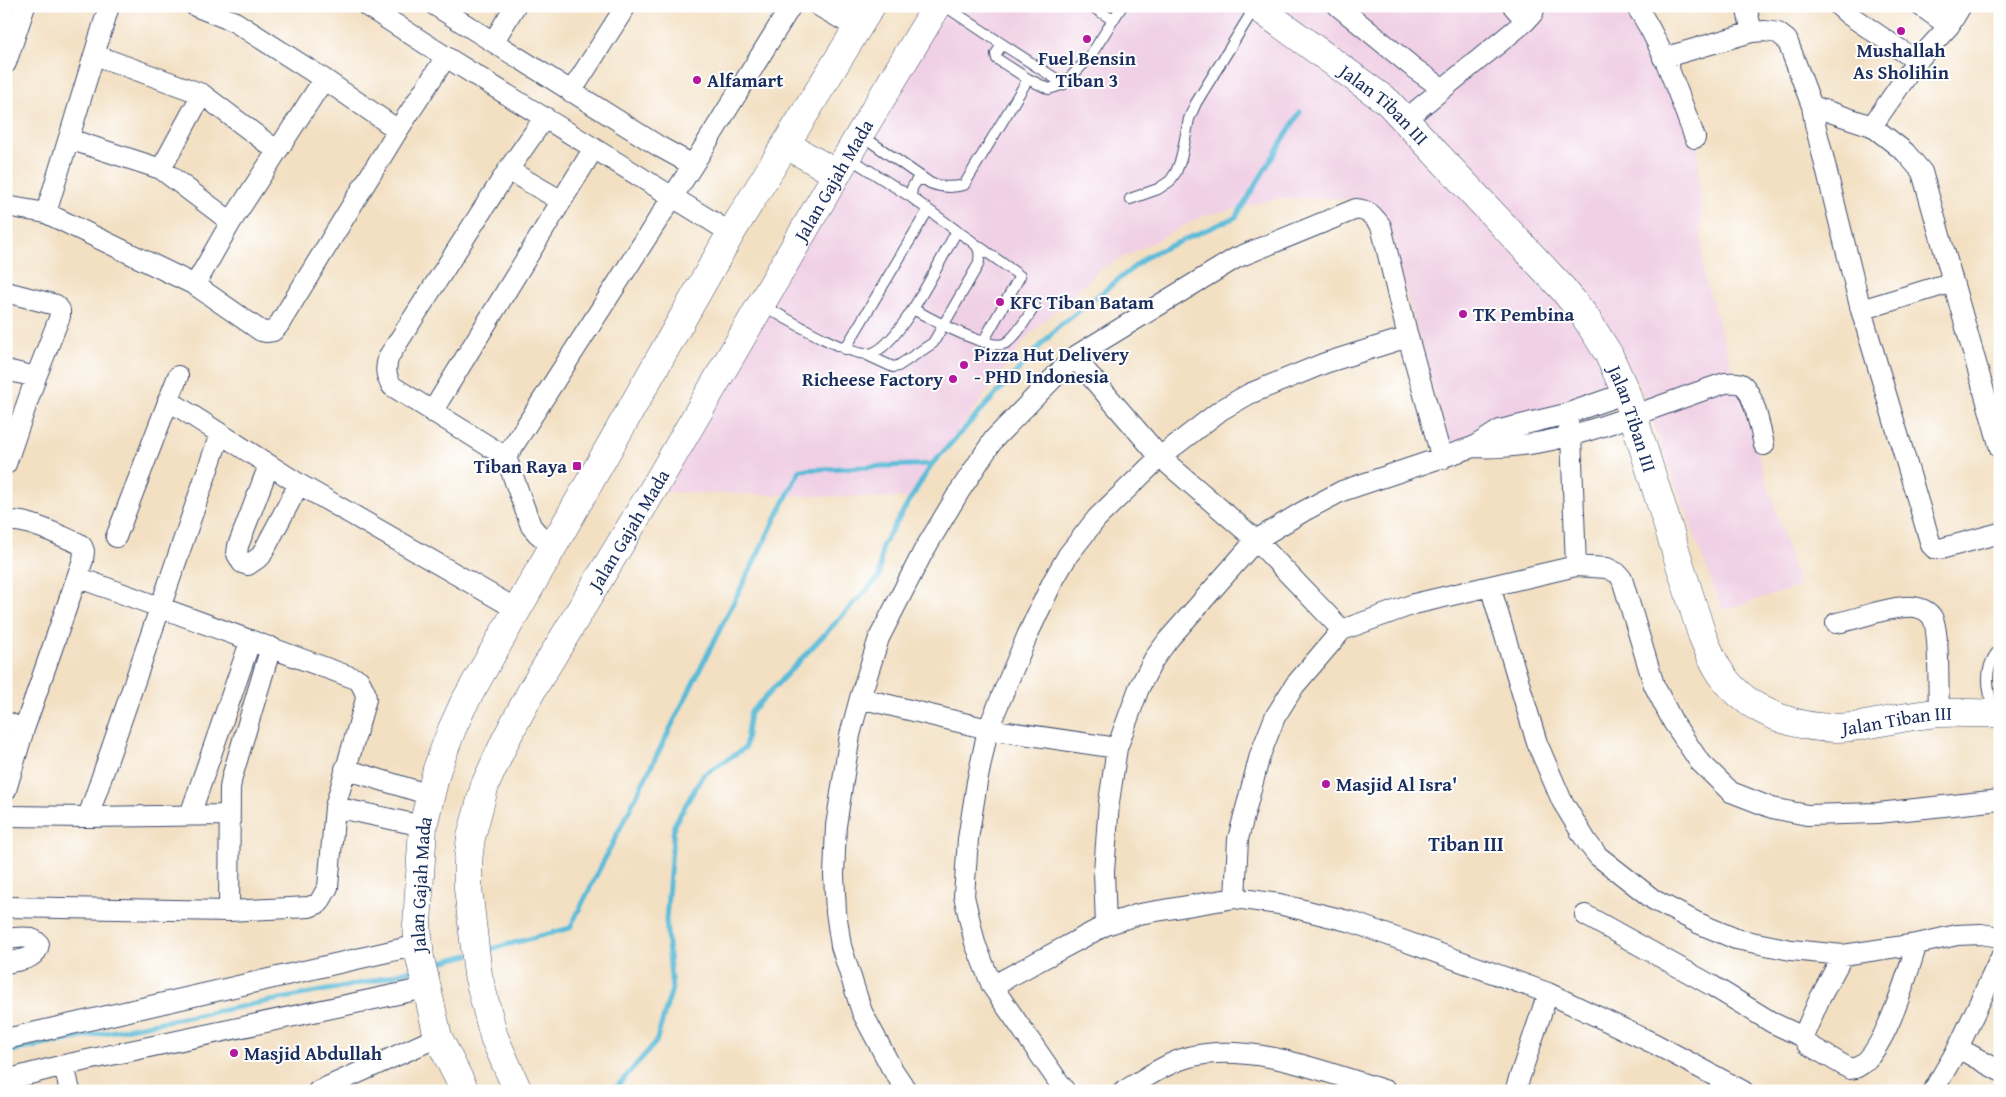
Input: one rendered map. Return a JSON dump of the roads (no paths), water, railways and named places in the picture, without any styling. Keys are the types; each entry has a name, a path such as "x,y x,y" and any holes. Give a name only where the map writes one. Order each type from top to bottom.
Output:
{"main road":[{"name":"Jalan Gajah Mada","path":"518,1091 494,1037 478,975 468,888 468,861 471,837 485,785 502,747 532,690 657,483 848,155 938,6"},
{"name":"Jalan Tiban III","path":"1256,6 1388,102 1584,314 1608,353 1630,404 1702,635 1713,661 1734,689 1753,705 1772,715 1810,726 1850,727 1938,713 1997,713"},
{"name":"Jalan Gajah Mada","path":"465,1091 438,1037 422,969 418,905 423,826 430,795 449,737 463,705 554,548 731,233 864,17"},
{"path":"787,144 848,155"}],"street":[{"path":"6,63 25,6"},
{"path":"46,213 109,6"},
{"path":"195,6 235,22 324,78 398,130"},
{"path":"367,6 731,233"},
{"path":"436,6 494,41 571,92 693,165"},
{"path":"494,41 515,6"},
{"path":"571,92 626,6"},
{"path":"506,457 693,165 791,6"},
{"path":"819,6 864,17"},
{"path":"1338,6 1415,69 1442,88"},
{"path":"1636,6 1646,20 1663,58 1695,138"},
{"path":"1746,6 1752,32"},
{"path":"1839,6 1848,15 1917,61"},
{"path":"1921,6 1948,26"},
{"path":"1872,126 1917,61 1948,26 1961,6"},
{"path":"1406,120 1525,11"},
{"path":"1663,58 1752,32 1772,31 1787,40 1812,106 1861,310 1931,545 1935,549 1940,549 2000,533"},
{"path":"95,55 202,94 276,150"},
{"path":"6,206 46,213 195,285 250,324 266,332 273,331 278,326 398,130 446,57"},
{"path":"195,285 231,222 324,78"},
{"path":"161,169 202,94"},
{"path":"1812,106 1872,126 1905,152 1922,172 2000,448"},
{"path":"545,117 508,170 389,356 385,367 387,377 392,386 506,457 532,526 554,548"},
{"path":"69,139 161,169 231,222"},
{"path":"432,412 560,200 594,148"},
{"path":"508,170 560,200"},
{"path":"907,1091 891,1067 862,1012 841,946 836,912 834,875 836,826 850,735 879,638 923,552 994,439 1074,357 1236,258 1356,209 1366,210 1373,215 1381,226 1408,336 1442,459"},
{"path":"1861,310 1953,282"},
{"path":"6,292 56,305 60,310 60,316 7,459"},
{"path":"1065,1091 992,986 975,943 964,896 968,838 988,728 1028,634 1053,581 1068,555 1097,518 1160,457 1221,410 1249,394 1325,363 1408,336"},
{"path":"1074,357 1160,457 1256,540 1342,630"},
{"path":"6,370 36,377"},
{"path":"116,537 178,376"},
{"path":"1106,926 1104,872 1106,839 1117,748 1139,688 1154,659 1188,616 1256,540 1342,491 1442,459 1473,447 1500,430 1566,414 1630,404 1725,383 1741,384 1746,389 1753,404 1764,445"},
{"path":"168,400 299,484 518,610"},
{"path":"1473,447 1507,448 1570,435 1630,404"},
{"path":"1566,414 1570,435 1576,566"},
{"path":"88,817 220,434"},
{"path":"269,465 238,546 237,554 242,563 248,565 261,556 299,484"},
{"path":"6,523 12,520 36,526 82,546 84,551 77,577 15,726 6,790"},
{"path":"1235,898 1238,839 1260,756 1275,717 1295,685 1342,630 1414,604 1576,566 1607,568 1617,573 1622,579 1654,684 1674,722 1699,761 1731,792 1772,808 1807,815 1878,813 2000,800"},
{"path":"6,907 229,911 309,907 319,903 328,887 335,806 366,699 359,680 271,647 250,642 77,577"},
{"path":"1490,586 1537,743 1562,801 1586,842 1598,856 1654,900 1698,923 1736,939 1791,950 1843,955 1970,934 2000,938"},
{"path":"1836,623 1902,607 1924,610 1932,618 1936,632 1938,713"},
{"path":"190,815 250,642"},
{"path":"229,911 229,815 232,777 271,647"},
{"path":"860,698 988,728 1117,748"},
{"path":"345,769 430,795"},
{"path":"335,806 423,826"},
{"path":"6,816 229,815"},
{"path":"992,986 1106,926 1139,914 1235,898 1279,904 1352,922 1548,993 1655,1044 1743,1091"},
{"path":"1584,915 1711,985 1773,1023 1803,1037 1807,1044 1844,1067 1857,1069 1864,1064 1888,1027 1917,944"},
{"path":"6,939 27,937 32,938 39,944 36,953 27,959 6,963"},
{"path":"1803,1037 1819,1000 1843,955"},
{"path":"1933,1091 1958,1048 2000,959"},
{"path":"6,1039 422,969"},
{"path":"6,1080 422,969"},
{"path":"1515,1091 1548,993"},
{"path":"323,1090 438,1037"},
{"path":"1958,1048 2000,1071"},
{"path":"1124,1091 1170,1065 1187,1058 1221,1053 1261,1056 1294,1063 1387,1091"},
{"path":"64,1065 70,1091"}],"lane":[{"path":"945,6 1064,84"},
{"path":"1091,6 1113,20"},
{"path":"1002,44 996,54 997,59 1028,79 1049,89 1064,84 1089,58 1122,6"},
{"path":"1130,199 1158,189 1170,181 1176,172 1189,120 1196,103 1256,6"},
{"path":"848,155 925,180 939,187 952,188 964,185 1028,79"},
{"path":"848,155 1020,276 983,342"},
{"path":"910,197 912,188 917,180 925,180"},
{"path":"845,349 928,210"},
{"path":"866,355 879,350 888,342 913,309 957,231"},
{"path":"762,305 845,349 866,355 893,367 898,366 933,343 978,265 980,255 977,245"},
{"path":"913,309 983,342 997,346 1012,338 1035,306"},
{"path":"1997,713 1987,689 1990,663 2000,649"}],"waterway":[{"path":"613,1091 656,1042 672,989 666,920 674,825 703,775 745,748 750,713 879,577 882,546 932,464 1055,330 1149,255 1236,217 1300,112"},
{"path":"483,951 570,928 800,470 932,464"},
{"path":"430,965 468,955"},
{"path":"6,1052 373,981 415,969"}],"place":[{"name":"Mushallah As Sholihin","path":"1901,31"},
{"name":"Fuel Bensin Tiban 3","path":"1087,39"},
{"name":"Alfamart","path":"697,80"},
{"name":"KFC Tiban Batam","path":"1000,302"},
{"name":"TK Pembina","path":"1463,314"},
{"name":"Pizza Hut Delivery - PHD Indonesia","path":"964,365"},
{"name":"Richeese Factory","path":"953,379"},
{"name":"Tiban Raya","path":"577,466"},
{"name":"Masjid Al Isra'","path":"1326,784"},
{"name":"Masjid Abdullah","path":"234,1053"}],"district":[{"name":"Tiban III","path":"1466,844"}]}
